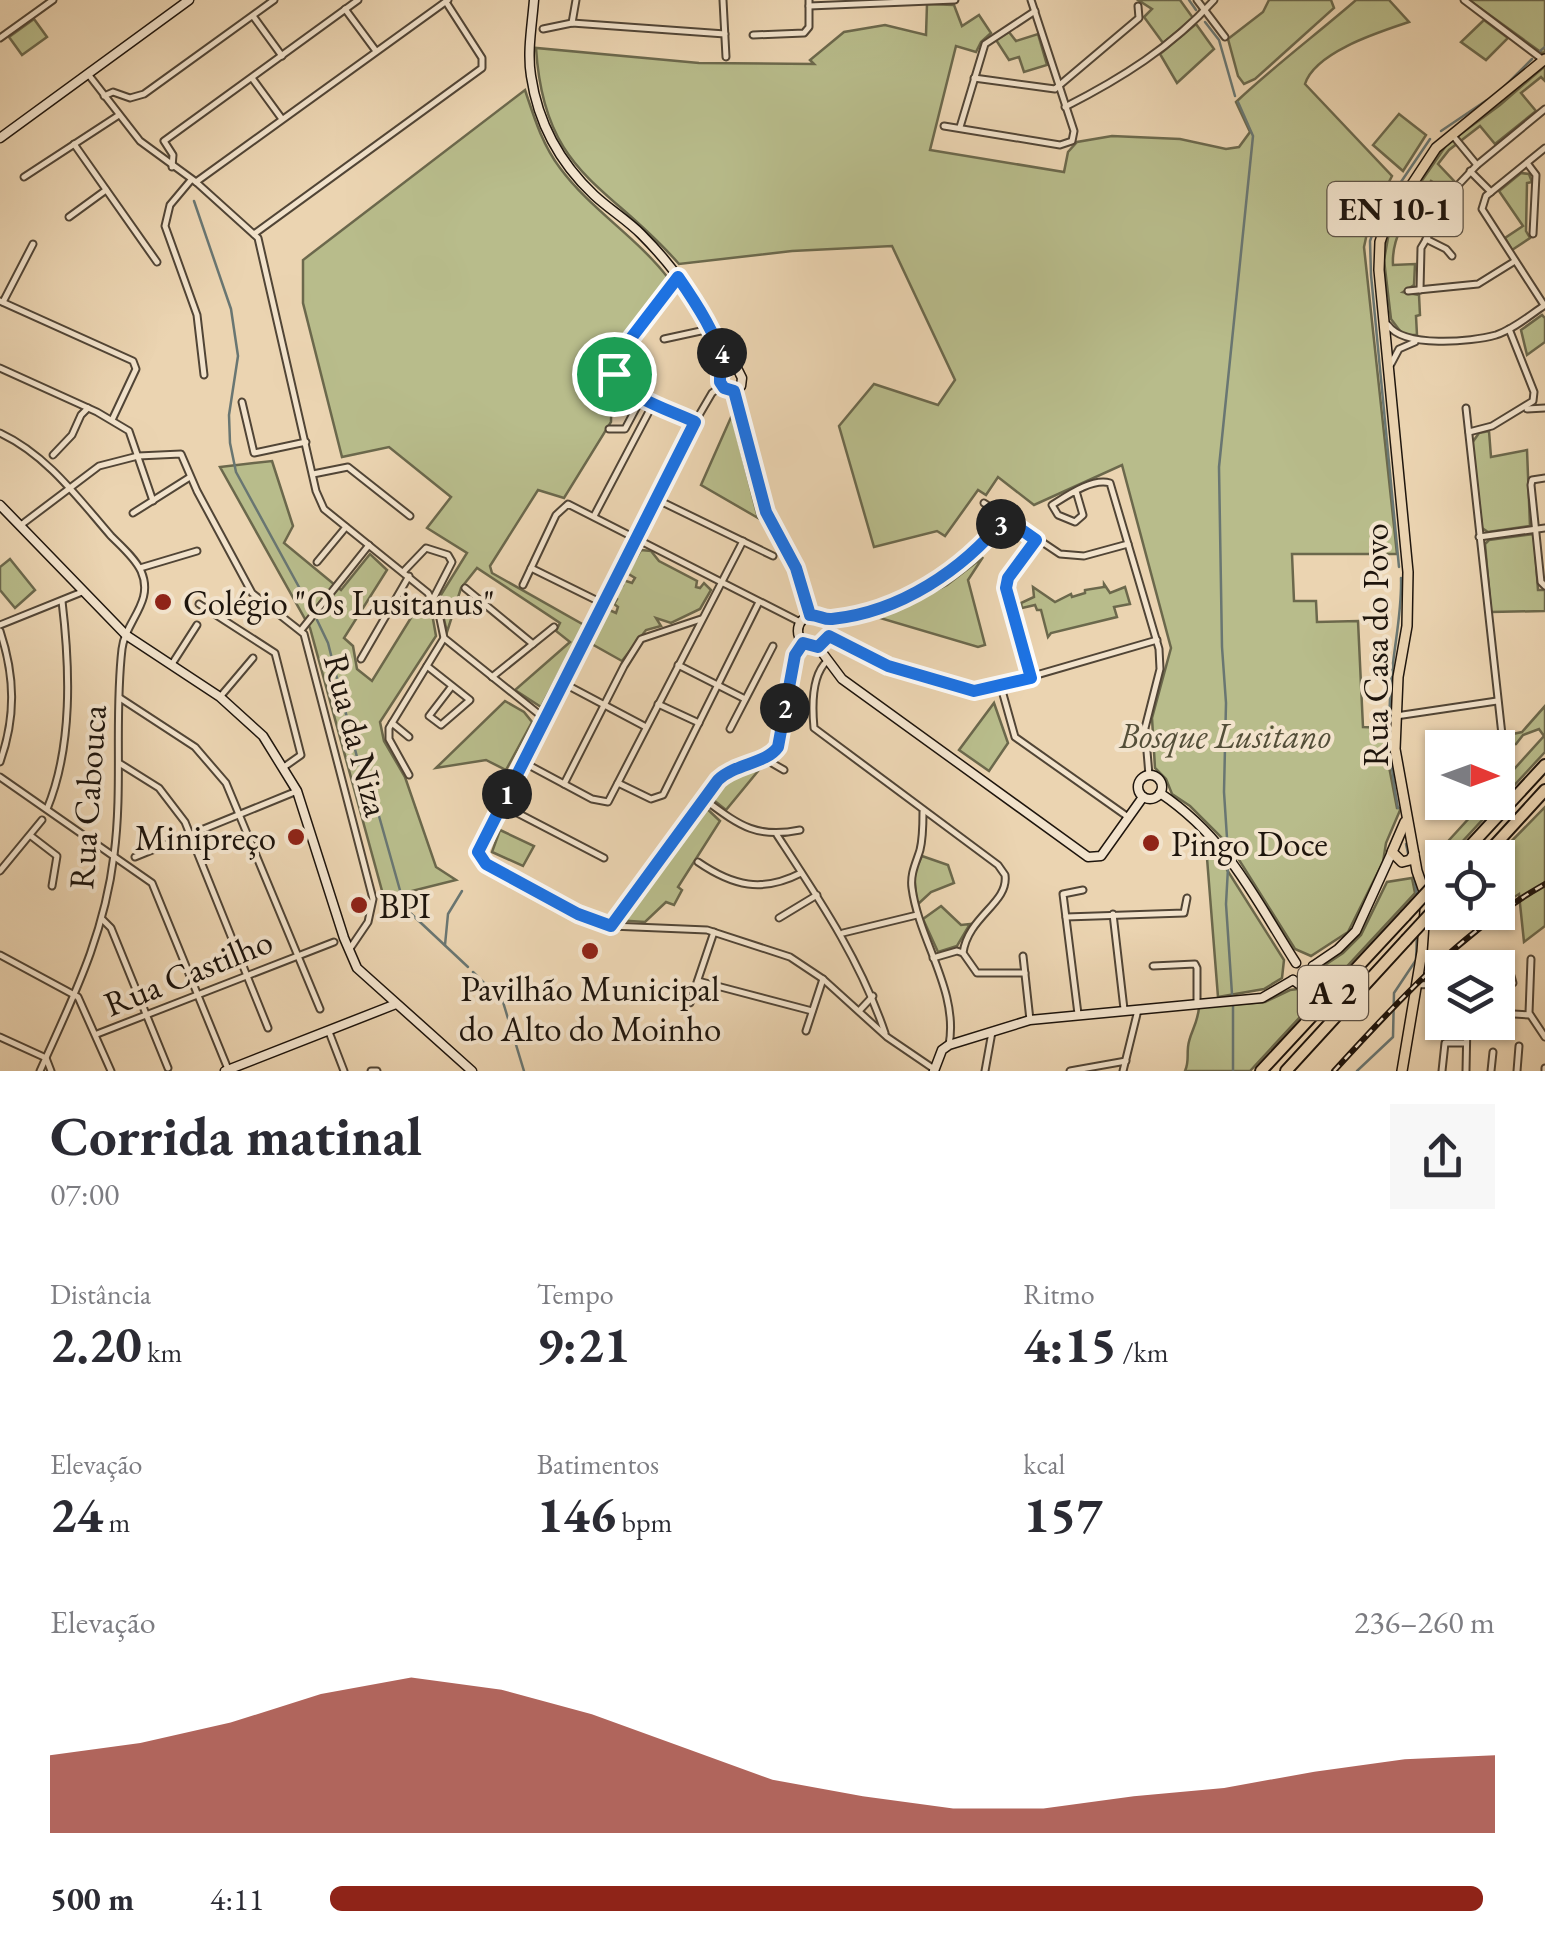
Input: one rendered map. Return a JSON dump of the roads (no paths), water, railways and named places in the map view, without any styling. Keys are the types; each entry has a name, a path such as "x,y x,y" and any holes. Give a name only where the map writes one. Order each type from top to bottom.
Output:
{"highway":[{"path":"1476,840 1545,765"},
{"path":"1499,840 1545,790"},
{"name":"A 2","path":"1261,1071 1425,894"},
{"name":"A 2","path":"1286,1071 1425,919"}],"main road":[{"name":"EN 10-1","path":"1389,368 1380,242 1391,215 1442,142 1544,60"},
{"name":"Rua Casa do Povo","path":"1389,368 1408,572 1408,626 1398,677 1395,750 1417,872 1426,896 1402,1071"},
{"name":"Rua Casa do Povo","path":"1392,852 1407,812"},
{"path":"1396,841 1407,839 1414,847 1404,862"},
{"path":"1392,852 1417,872"}],"street":[{"path":"0,38 53,0"},
{"path":"0,138 188,0"},
{"path":"104,96 113,92 139,97 274,0"},
{"path":"172,167 174,155 164,141 358,0"},
{"path":"534,0 530,72 544,126 563,161 594,195 640,232 678,277 711,328 726,368"},
{"path":"572,23 576,0"},
{"path":"724,0 726,57"},
{"path":"753,35 803,34 808,28 808,3 955,0"},
{"path":"944,126 1064,145 1072,141 1074,131 1031,0"},
{"path":"1197,0 1225,37"},
{"path":"1065,107 1130,74 1214,0"},
{"path":"1464,0 1544,60"},
{"path":"204,375 197,314 164,220 170,205 193,181 447,1 482,58 482,68 254,234"},
{"path":"974,78 1048,90 1058,88 1139,18 1138,6"},
{"path":"345,10 376,51"},
{"path":"960,128 986,44 1034,10"},
{"path":"253,16 282,56"},
{"path":"543,29 572,23 725,34"},
{"path":"88,74 140,142 254,234 261,247 324,509 433,599 444,638 545,719"},
{"path":"252,78 282,119"},
{"path":"1420,290 1420,254 1426,238 1470,171 1545,110"},
{"path":"24,177 119,115"},
{"path":"1454,137 1477,165"},
{"path":"74,144 158,262"},
{"path":"1387,344 1486,337 1509,329 1544,305 1483,214 1484,200 1491,192 1545,148"},
{"path":"1528,163 1536,176 1534,234"},
{"path":"1470,171 1491,192"},
{"path":"1536,176 1545,176"},
{"path":"68,217 106,190"},
{"path":"1426,238 1452,256"},
{"path":"33,244 2,302 135,363 136,369 112,420"},
{"path":"1408,291 1478,284 1515,261"},
{"path":"678,277 617,360 616,379 695,422"},
{"path":"1383,309 1390,329 1403,343"},
{"path":"664,339 711,328"},
{"path":"1509,329 1534,392 1545,406"},
{"path":"1389,368 1403,343"},
{"path":"0,368 132,433 153,500"},
{"path":"721,386 720,374 726,368 735,368 742,382 734,391"},
{"path":"721,386 734,391"},
{"path":"721,386 712,393 695,422 479,848 478,856 483,862 578,914 611,926 714,932 790,957 823,979 887,1037 934,1070 942,1050 949,1045 1030,1020 1262,998 1293,980"},
{"path":"734,391 766,512 796,568 810,615"},
{"path":"1468,432 1492,426 1524,409 1534,392"},
{"path":"608,429 625,429 642,396"},
{"path":"242,402 254,453 306,442"},
{"path":"594,516 654,402"},
{"path":"1524,409 1545,406"},
{"path":"53,456 88,408"},
{"path":"1466,408 1501,730"},
{"path":"0,434 46,463 140,568 197,551"},
{"name":"Rua da Niza","path":"138,456 181,454 252,593 302,629 372,892 372,911 349,951"},
{"path":"21,525 100,466 138,456"},
{"path":"313,474 348,467 410,516"},
{"path":"136,511 190,477"},
{"path":"1545,478 1531,482 1541,582 1545,586"},
{"path":"1076,491 1083,515 1075,522 1058,514 1052,506 1076,491 1101,481 1110,485 1157,640 1160,669 1144,728 1150,775"},
{"path":"656,498 773,556"},
{"path":"984,503 1057,552 1076,556 1128,544"},
{"path":"523,585 562,506 568,504 800,622"},
{"path":"0,505 126,636 220,697 262,736 297,791 357,968 472,1071"},
{"path":"810,615 826,620 874,610 915,592 964,561 1005,518"},
{"path":"317,562 346,526"},
{"path":"1479,537 1545,528"},
{"path":"1031,678 1006,588 1008,578 1036,540"},
{"path":"523,762 605,803 742,541"},
{"path":"302,629 369,546"},
{"path":"361,659 406,574 426,548 448,554 452,562 433,599"},
{"name":"Rua Cabouca","path":"40,1071 90,960 102,919 114,855 122,648 144,601 140,568"},
{"path":"531,568 604,604"},
{"path":"466,588 533,644"},
{"path":"0,762 13,705 10,665 0,628 82,592"},
{"path":"47,809 64,744 66,651 62,602"},
{"path":"618,783 651,799 663,796 759,602"},
{"path":"199,604 275,654 301,755 284,767"},
{"path":"810,615 800,622 798,633 803,643 818,647 842,679 1088,857 1100,856 1144,798"},
{"path":"564,784 641,638 701,619"},
{"path":"826,620 829,636"},
{"path":"172,664 198,625"},
{"path":"492,677 554,628"},
{"path":"829,636 888,666 978,692 1157,640"},
{"path":"818,647 829,636"},
{"path":"409,775 388,736 391,723 444,638"},
{"path":"611,926 718,780 733,767 774,754 792,666 803,643"},
{"path":"730,729 773,646"},
{"path":"220,697 253,658"},
{"path":"827,661 818,672 812,711 814,728 1005,874 1004,892 971,926 963,953"},
{"path":"678,665 745,699"},
{"path":"427,666 470,700 441,725 429,716 452,686"},
{"path":"563,684 646,727"},
{"path":"1001,687 1015,737 1128,818"},
{"path":"120,698 195,748 226,782 320,1010"},
{"path":"1396,716 1497,701"},
{"path":"658,704 699,724"},
{"path":"391,723 409,737"},
{"path":"763,758 784,770"},
{"path":"118,763 169,798 190,834 268,1028"},
{"path":"1150,775 1159,780 1160,794"},
{"path":"1150,775 1139,782 1138,789 1144,798 1160,794"},
{"path":"0,777 149,879 199,995 226,1070 396,1004"},
{"path":"135,857 297,791"},
{"path":"1160,794 1195,818 1225,851 1296,963"},
{"path":"704,800 750,830 776,835 800,830"},
{"path":"502,805 604,858"},
{"path":"923,812 920,850 911,883 917,915 952,1025 949,1045"},
{"path":"0,871 42,820"},
{"path":"776,835 842,934 873,996 887,1037"},
{"path":"31,836 58,856 52,886"},
{"path":"1313,966 1348,941 1392,852"},
{"path":"698,862 722,879 754,886 771,886 802,873"},
{"path":"1385,870 1404,862"},
{"path":"1078,1014 1064,892 1083,890"},
{"path":"779,918 817,895"},
{"path":"1066,918 1184,912 1187,898"},
{"path":"1113,914 1124,1009"},
{"path":"842,934 917,915"},
{"path":"102,919 111,928 168,1068"},
{"path":"342,933 361,930"},
{"path":"690,1003 714,932"},
{"name":"Rua Castilho","path":"97,1034 334,942"},
{"path":"933,958 957,951 977,972 1025,973"},
{"path":"0,956 75,995 83,1003 111,1071"},
{"path":"1023,956 1030,1020"},
{"path":"1531,959 1530,1015 1545,1037"},
{"path":"1303,961 1313,966 1315,974 1308,984 1300,985 1293,980 1291,969 1296,963 1303,961"},
{"path":"1153,966 1195,964 1197,1003"},
{"path":"806,1031 823,979"},
{"path":"698,981 812,1011"},
{"path":"1416,985 1425,985"},
{"path":"859,1011 873,996"},
{"path":"1109,1065 1122,1071 1138,1008"},
{"path":"1515,1014 1530,1015"},
{"path":"329,1032 344,1071"},
{"path":"985,1071 992,1032"},
{"path":"0,1037 46,1058 51,1071"},
{"path":"1466,1040 1466,1071"},
{"path":"1442,1071 1445,1043 1466,1043"},
{"path":"1517,1071 1519,1046"},
{"path":"1492,1071 1493,1052"},
{"path":"1070,1071 1126,1060"}],"waterway":[{"path":"1189,0 1196,10"},
{"path":"1205,22 1219,40 1235,96"},
{"path":"1540,51 1545,47"},
{"path":"1505,86 1532,59"},
{"path":"1441,131 1487,100"},
{"path":"1227,838 1219,467 1253,136 1238,102"},
{"path":"1399,567 1370,241 1380,213 1430,139"},
{"path":"194,201 231,309 238,356 229,415 236,472 311,609"},
{"path":"1398,808 1389,725 1401,578"},
{"path":"317,620 328,643 358,761 377,809"},
{"path":"379,816 405,908 468,967"},
{"path":"1406,844 1408,853"},
{"path":"1228,868 1226,904 1232,994"},
{"path":"1414,877 1417,895"},
{"path":"445,945 448,914 462,891"},
{"path":"1357,1071 1393,1037 1394,993 1416,960 1417,933"},
{"path":"473,972 503,1002 524,1071"},
{"path":"1233,1006 1233,1071"}],"railway":[{"path":"1334,1071 1407,993 1459,945 1545,884"}],"place":[{"name":"Colégio \"Os Lusitanus\"","path":"163,602"},
{"name":"Minipreço","path":"296,837"},
{"name":"Pingo Doce","path":"1151,843"},
{"name":"BPI","path":"359,905"},
{"name":"Pavilhão Municipal do Alto do Moinho","path":"590,951"}],"park label":[{"name":"Bosque Lusitano","path":"1225,735"}]}
